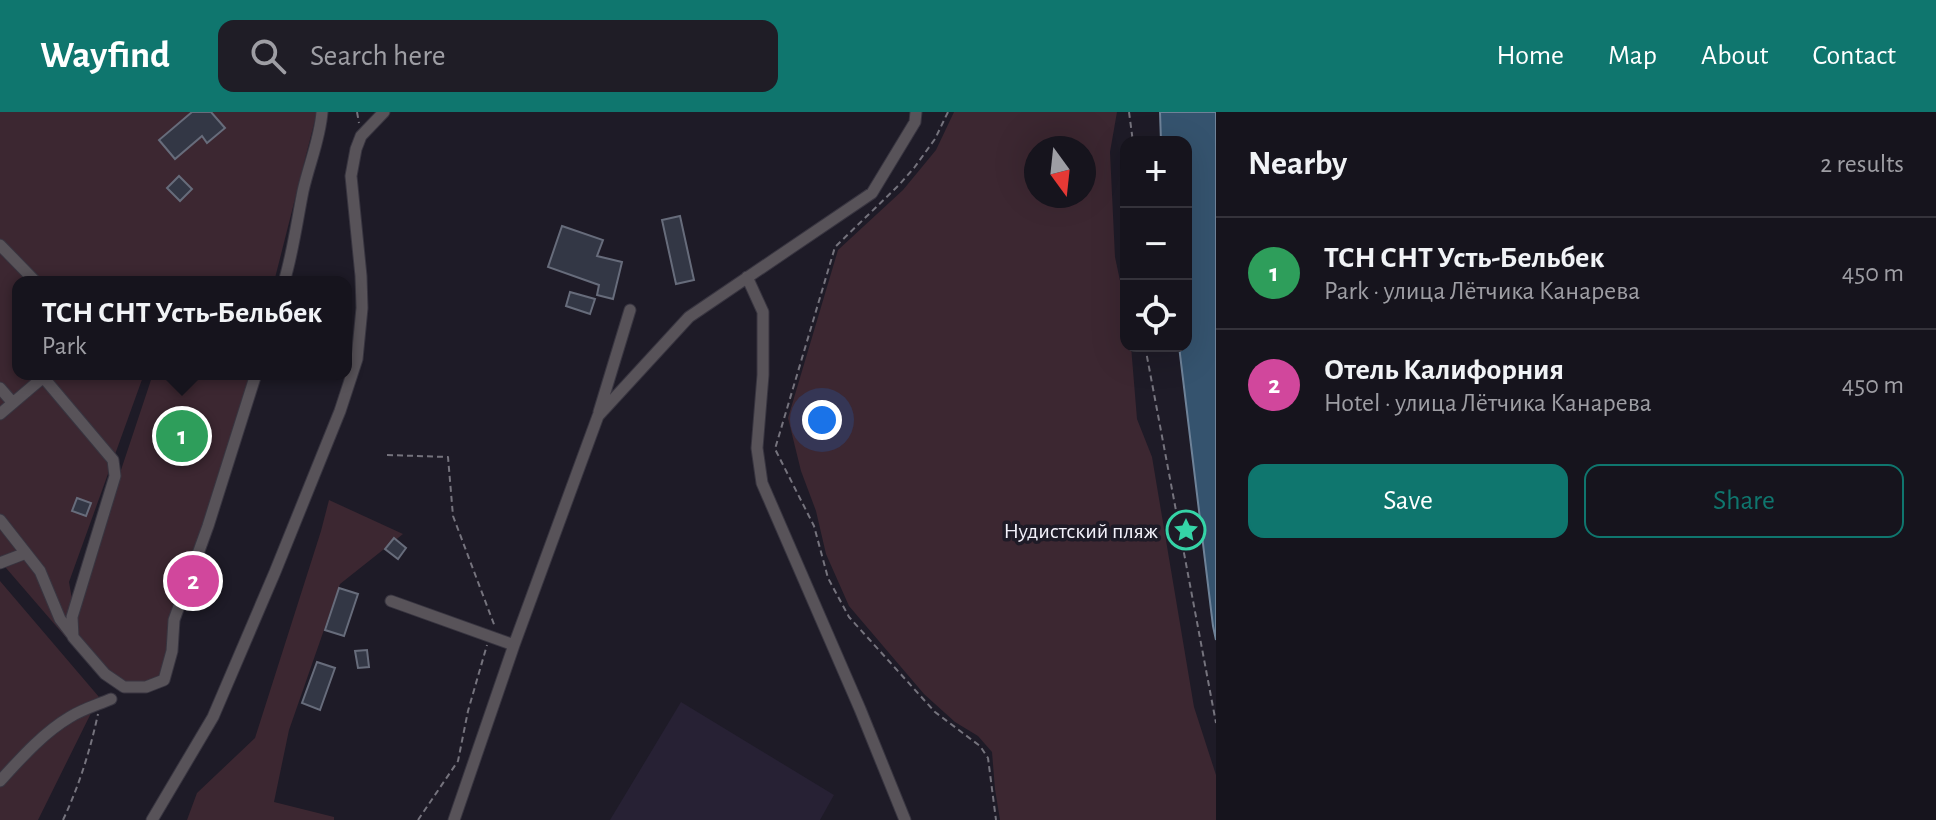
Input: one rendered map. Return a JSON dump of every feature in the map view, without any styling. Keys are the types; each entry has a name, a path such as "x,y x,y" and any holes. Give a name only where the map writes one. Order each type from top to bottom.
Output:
{"street":[{"path":"286,276 322,112"},
{"path":"352,374 357,359 362,298 351,176 361,136 384,112"},
{"path":"598,416 689,317 872,193 915,122 916,112"},
{"path":"0,245 30,276"},
{"path":"747,277 763,312 763,375 757,448 762,483 905,820"},
{"path":"454,820 598,416 630,310"},
{"path":"0,414 6,403 39,380"},
{"path":"48,380 113,460 115,476 72,617 73,637"},
{"path":"0,520 5,536 26,553 40,571 60,619 105,674 124,687 146,687 164,680 172,651 174,620 208,526 254,380"},
{"path":"152,820 213,717 281,558 350,380"},
{"path":"0,388 6,403"},
{"path":"0,563 26,553"},
{"path":"391,601 514,645"},
{"path":"0,781 52,729 82,710 111,699"}],"path":[{"path":"948,112 935,139 907,177 835,247 775,449 814,526 828,578 849,617 935,712 980,746 988,758 996,820"},
{"path":"1129,112 1132,136"},
{"path":"1146,352 1216,723"},
{"path":"387,455 448,457 453,516 494,638 468,711 458,761 418,820"},
{"path":"63,820 76,793 98,715 111,699"}],"shaded area":[{"path":"0,112 317,112 276,276 12,276 12,380 142,380 69,582 74,611 151,380 248,380 161,677 146,683 124,683 106,672 79,643 82,656 0,561"},
{"path":"954,112 1117,112 1110,152 1115,257 1120,281 1120,352 1131,352 1137,419 1152,457 1194,707 1216,775 1216,820 1000,820 992,752 978,736 955,722 924,694 849,606 826,554 788,418 838,250 903,190 936,150"},
{"path":"329,500 403,534 340,584 289,730 274,802 334,817 334,820 187,820 197,793 255,738"},
{"path":"0,581 99,697 38,820 0,820"},
{"path":"681,702 834,795 820,820 610,820"}],"water":[{"path":"1160,112 1216,112 1216,640 1180,352 1192,352 1192,136 1161,136"}],"building":[{"path":"192,112 211,112 225,128 207,143 202,136 175,159 159,140"},
{"path":"179,176 192,189 180,201 167,188"},
{"path":"680,216 694,280 676,284 662,220"},
{"path":"562,226 603,240 597,256 622,262 613,299 597,295 599,285 548,267"},
{"path":"570,292 595,299 590,314 566,306"},
{"path":"77,498 91,503 86,516 72,511"},
{"path":"394,538 406,548 398,559 385,549"},
{"path":"339,588 358,594 344,636 325,630"},
{"path":"367,650 369,667 358,668 355,651"},
{"path":"317,662 335,668 320,710 302,703"}],"place":[{"name":"ТСН СНТ Усть-Бельбек","path":"182,436"},
{"name":"Нудистский пляж","path":"1186,530"},
{"name":"Отель Калифорния","path":"193,581"}]}
